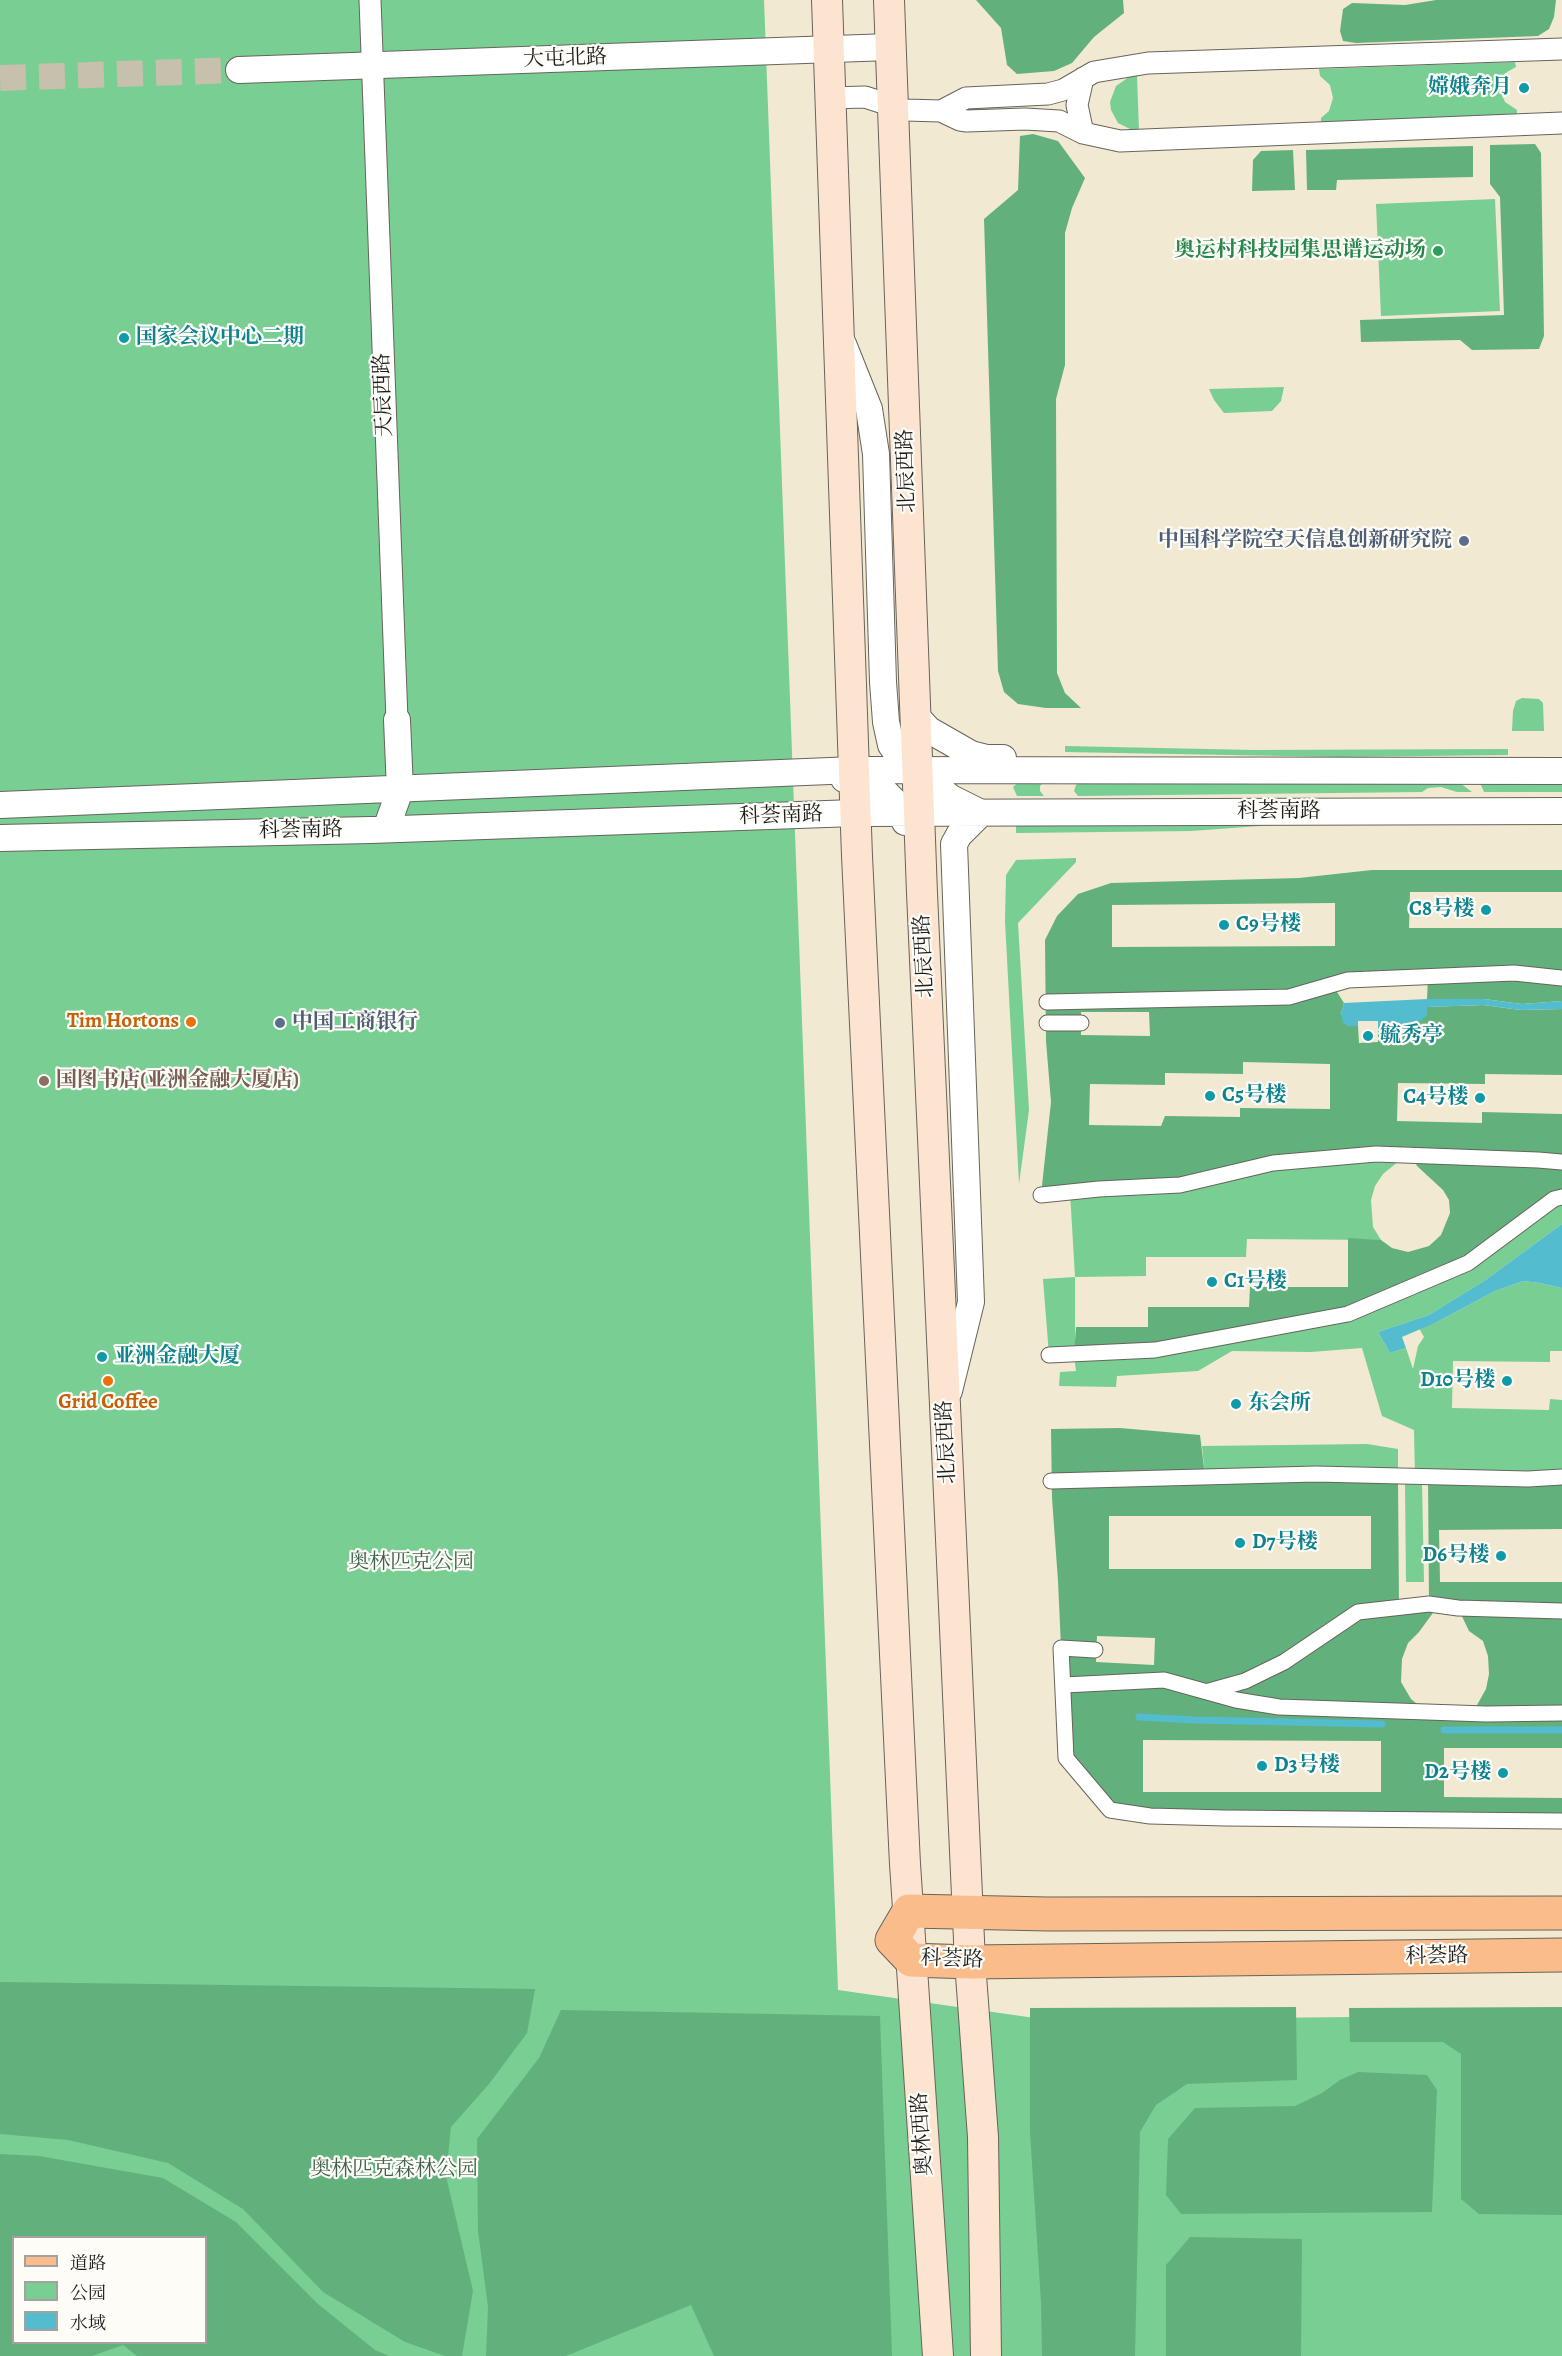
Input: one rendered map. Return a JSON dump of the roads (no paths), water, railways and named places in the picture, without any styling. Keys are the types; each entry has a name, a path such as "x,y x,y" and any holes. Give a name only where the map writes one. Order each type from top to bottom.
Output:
{"main road":[{"path":"827,0 855,813 909,1911"},
{"name":"北辰西路","path":"890,0 922,893 968,1912"},
{"name":"科荟路","path":"1562,1913 909,1911 891,1940 911,1960 970,1962 1562,1956"},
{"path":"968,1912 983,2137 986,2356"},
{"name":"奥林西路","path":"911,1960 938,2356"}],"street":[{"name":"天辰西路","path":"370,0 400,790 386,829"},
{"name":"大屯北路","path":"239,70 829,51 890,47"},
{"path":"941,111 966,98 1048,94 1063,90 1094,72 1148,63 1562,49"},
{"path":"1083,78 1077,105 1083,133"},
{"path":"830,98 865,97 905,110 941,111 960,120 1025,119 1059,122 1083,133 1120,141 1562,123"},
{"path":"839,332 869,409 876,454 883,682 886,722 891,745 903,762 951,798 981,813 959,835 954,844 971,1302 945,1406"},
{"path":"916,716 929,730 947,742 971,754 987,758 1217,760 1275,771"},
{"path":"1069,771 1059,781 1057,792 1060,801 1069,813"},
{"name":"科荟南路","path":"815,772 1562,771"},
{"path":"815,772 883,790 899,806 909,832 922,893"},
{"name":"科荟南路","path":"0,805 819,772 815,772"},
{"name":"天辰西路","path":"400,790 418,828"},
{"name":"科荟南路","path":"0,838 386,829 855,813 1562,811"},
{"path":"1047,1002 1289,997 1348,980 1514,973 1562,978"},
{"path":"1047,1023 1081,1023"},
{"path":"1041,1195 1099,1188 1180,1185 1273,1162 1376,1154 1562,1162"},
{"path":"1049,1355 1155,1350 1348,1314 1468,1263 1554,1199 1562,1197"},
{"path":"1051,1481 1316,1474 1562,1478"},
{"path":"1208,1692 1245,1682 1284,1662 1358,1612 1429,1604 1458,1608 1562,1611"},
{"path":"1095,1650 1061,1648 1066,1758 1110,1810 1150,1816 1225,1818 1562,1821"},
{"path":"1064,1685 1164,1680 1236,1700 1280,1707 1486,1714 1562,1713"}],"water":[{"path":"1484,999 1522,1004 1562,1001 1562,1009 1521,1010 1483,1005 1427,1007 1427,1015 1411,1028 1378,1029 1378,1021 1358,1021 1358,1026 1348,1026 1343,1023 1341,1014 1344,1003"},
{"path":"1562,1224 1562,1288 1523,1281 1495,1291 1437,1322 1402,1337 1406,1348 1390,1353 1378,1332 1429,1315 1484,1281"}],"waterway":[{"path":"1139,1717 1382,1724"},
{"path":"1444,1730 1562,1730"}],"tunnel":[{"path":"0,78 239,70"}],"place":[{"name":"嫦娥奔月","path":"1524,88"},
{"name":"奥运村科技园集思谱运动场","path":"1438,251"},
{"name":"国家会议中心二期","path":"124,338"},
{"name":"中国科学院空天信息创新研究院","path":"1464,541"},
{"name":"C8号楼","path":"1486,910"},
{"name":"C9号楼","path":"1224,925"},
{"name":"Tim Hortons","path":"191,1022"},
{"name":"中国工商银行","path":"280,1023"},
{"name":"毓秀亭","path":"1368,1036"},
{"name":"国图书店(亚洲金融大厦店)","path":"44,1081"},
{"name":"C5号楼","path":"1210,1096"},
{"name":"C4号楼","path":"1480,1098"},
{"name":"C1号楼","path":"1212,1282"},
{"name":"亚洲金融大厦","path":"102,1357"},
{"name":"Grid Coffee","path":"108,1381"},
{"name":"D10号楼","path":"1507,1381"},
{"name":"东会所","path":"1236,1404"},
{"name":"D7号楼","path":"1240,1543"},
{"name":"D6号楼","path":"1501,1556"},
{"name":"D3号楼","path":"1262,1766"},
{"name":"D2号楼","path":"1503,1773"}],"park label":[{"name":"奥林匹克公园","path":"411,1563"},
{"name":"奥林匹克森林公园","path":"394,2170"}]}
